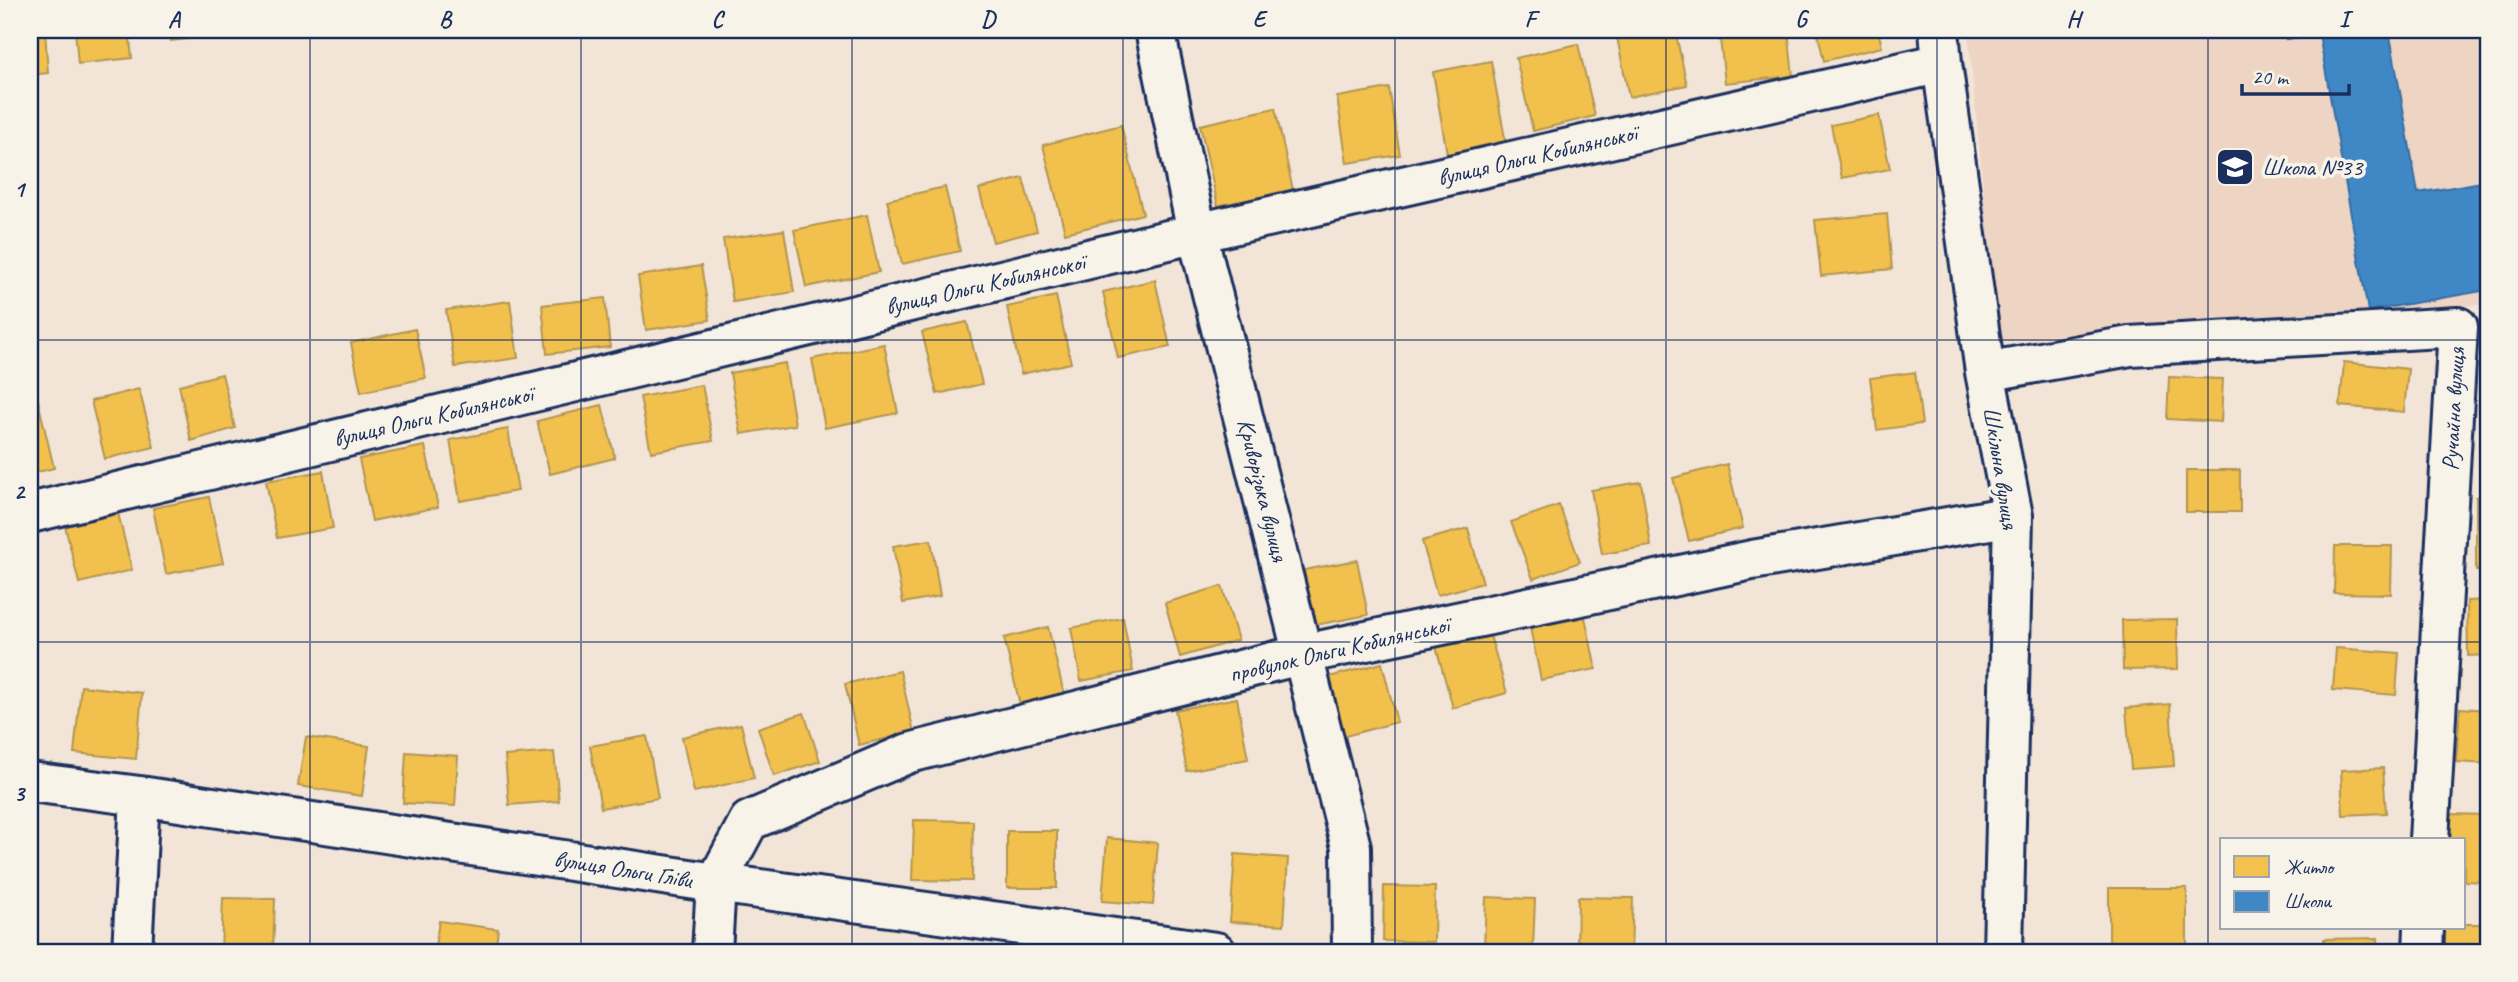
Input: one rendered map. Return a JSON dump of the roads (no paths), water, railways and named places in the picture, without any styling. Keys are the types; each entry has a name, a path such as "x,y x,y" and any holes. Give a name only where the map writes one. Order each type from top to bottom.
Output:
{"street":[{"name":"Криворізька вулиця","path":"1155,30 1197,233 1351,847 1352,952"},
{"name":"вулиця Ольги Кобилянської","path":"30,513 1197,233 1940,46"},
{"name":"Шкільна вулиця","path":"1940,46 1985,372 2013,516 2003,952"},
{"name":"Ручайна вулиця","path":"1985,372 2130,346 2458,327 2429,838"},
{"name":"провулок Ольги Кобилянської","path":"716,883 749,821 909,753 1304,654 1752,559 2013,516"},
{"name":"вулиця Ольги Гліви","path":"30,782 140,796 716,883 1216,952"},
{"path":"132,952 140,796"},
{"path":"712,952 716,883"},
{"path":"2423,952 2424,930"}],"place":[{"name":"Школа №33","path":"2235,167"}]}
